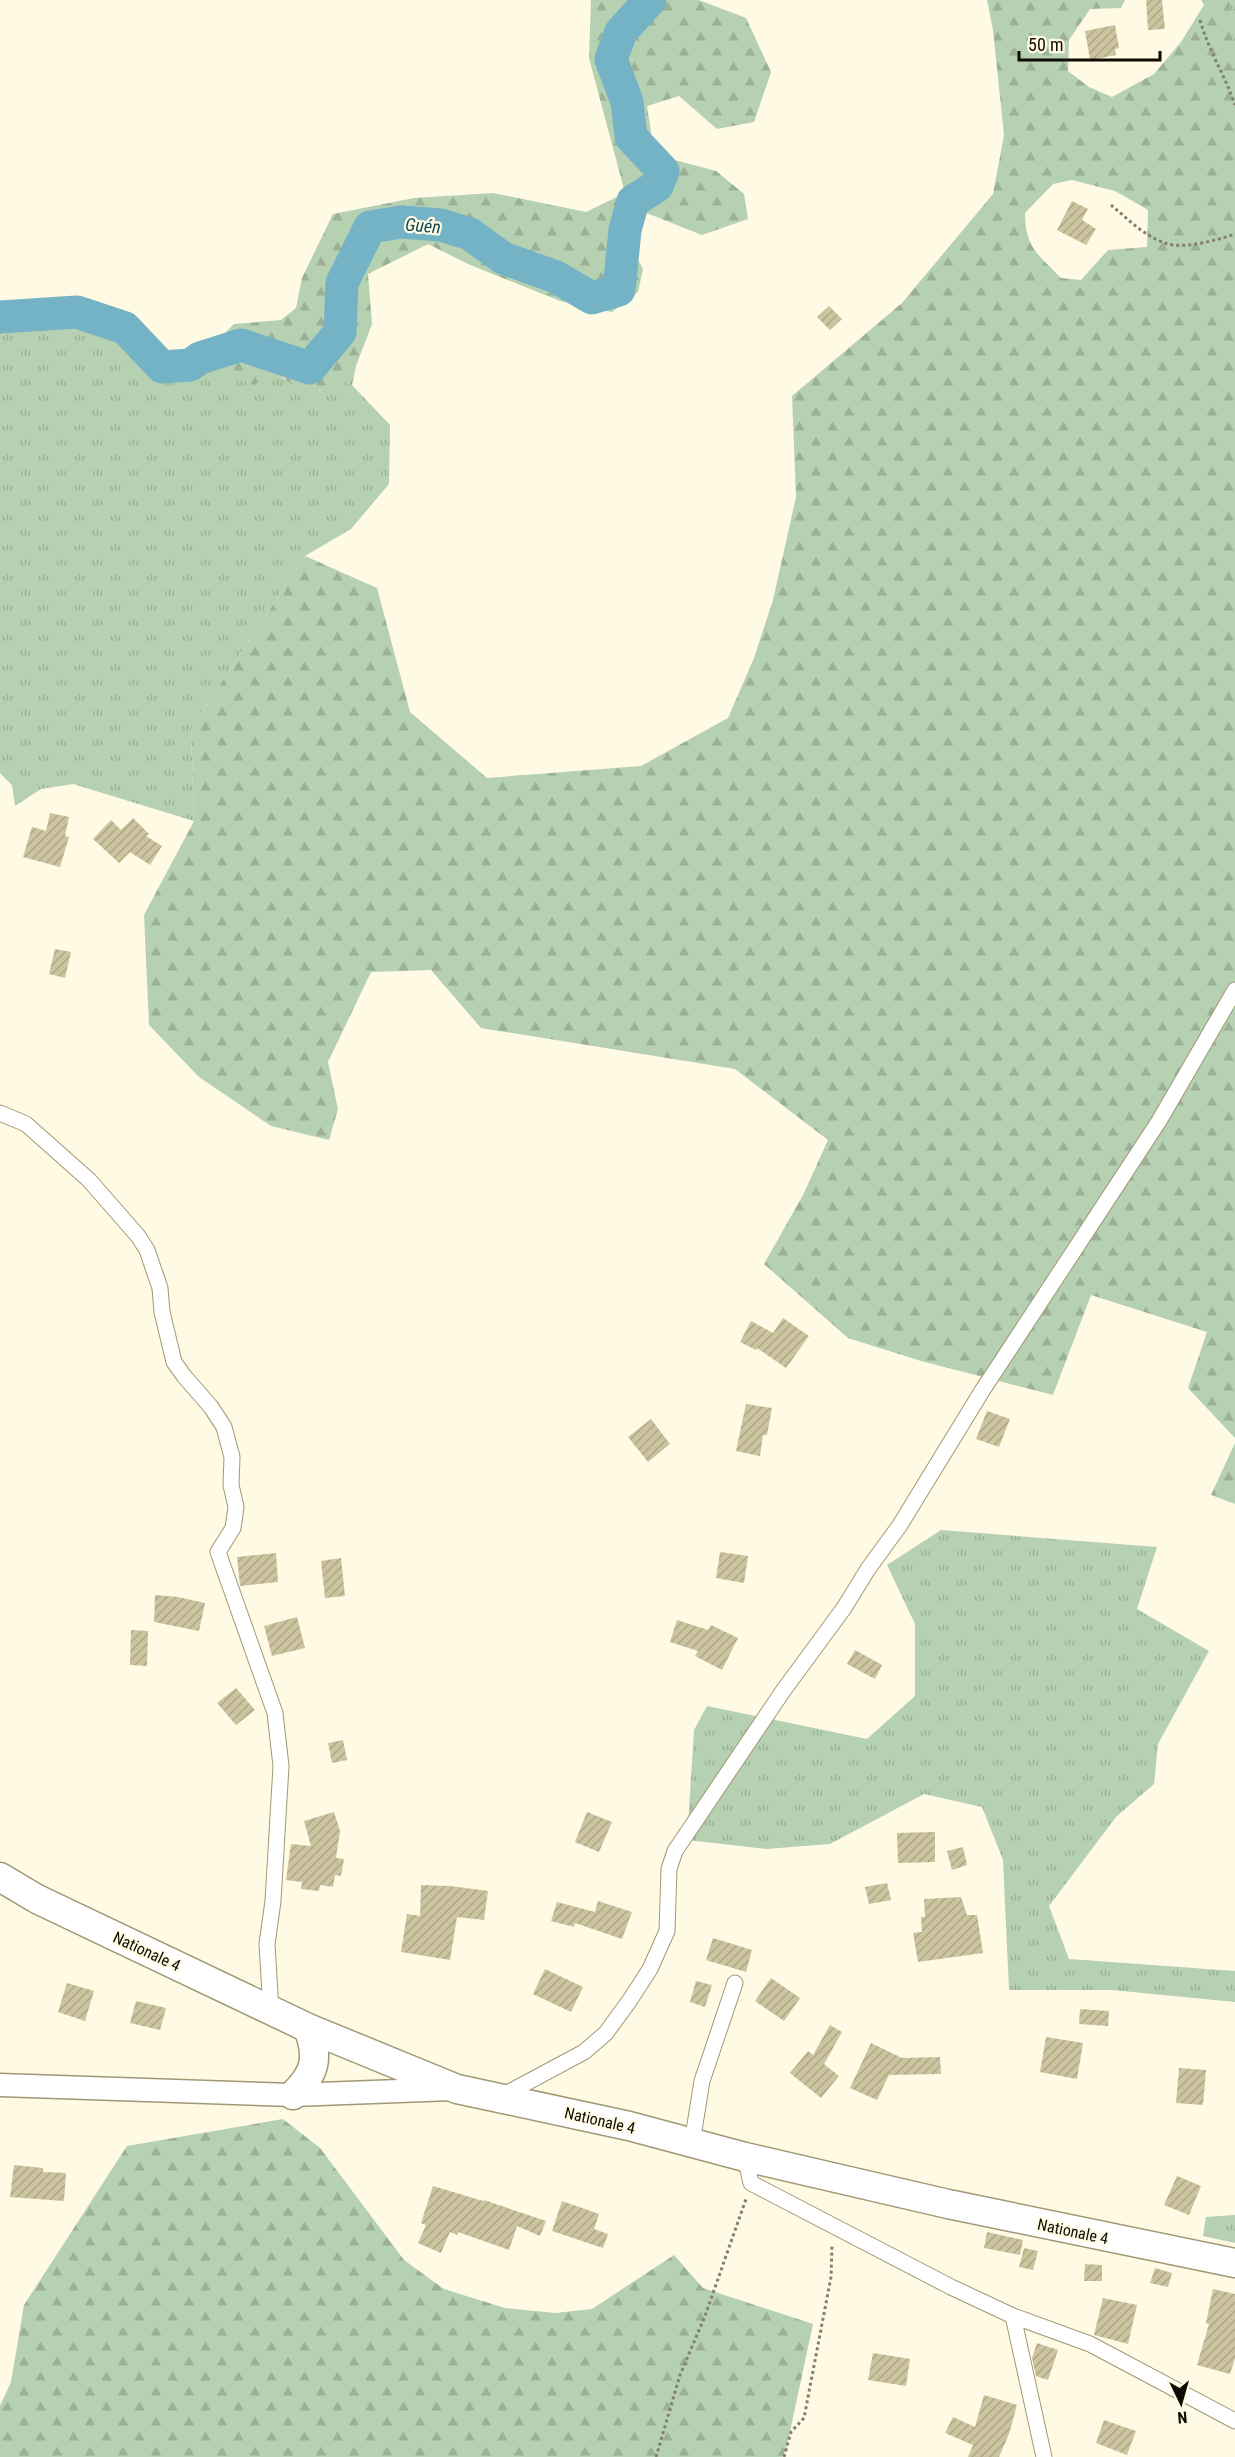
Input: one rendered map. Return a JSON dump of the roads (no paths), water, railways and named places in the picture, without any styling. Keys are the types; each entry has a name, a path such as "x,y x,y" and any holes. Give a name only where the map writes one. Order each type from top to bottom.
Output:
{"highway":[{"name":"Nationale 4","path":"0,1877 37,1899 271,2011 457,2089 629,2126 692,2143 748,2170 948,2204 1235,2264"},
{"path":"293,2095 307,2082 314,2065 315,2046 308,2028"}],"main road":[{"path":"0,2085 293,2095 457,2089"}],"street":[{"path":"500,2097 584,2052 606,2033 630,2000 650,1969 667,1931 669,1869 675,1851 783,1691 844,1608 868,1569 900,1525 982,1391 1159,1121 1235,990"},
{"path":"0,1113 26,1124 88,1180 138,1236 147,1250 160,1288 162,1312 174,1362 184,1377 211,1407 224,1427 232,1457 231,1485 236,1507 233,1528 218,1552 274,1713 281,1766 273,1901 267,1944 271,2011"},
{"path":"692,2143 702,2081 735,1983"},
{"path":"748,2170 836,2226 905,2265 1013,2316 1090,2344 1235,2421"},
{"path":"1013,2316 1044,2457"}],"waterway":[{"name":"Guén","path":"0,317 77,312 125,328 162,367 190,365 200,358 241,345 310,368 340,332 342,283 370,227 401,222 441,225 470,234 503,258 556,277 592,298 619,290 625,230 633,201 657,186 663,171 631,137 627,102 611,59 621,32 650,0"}]}
